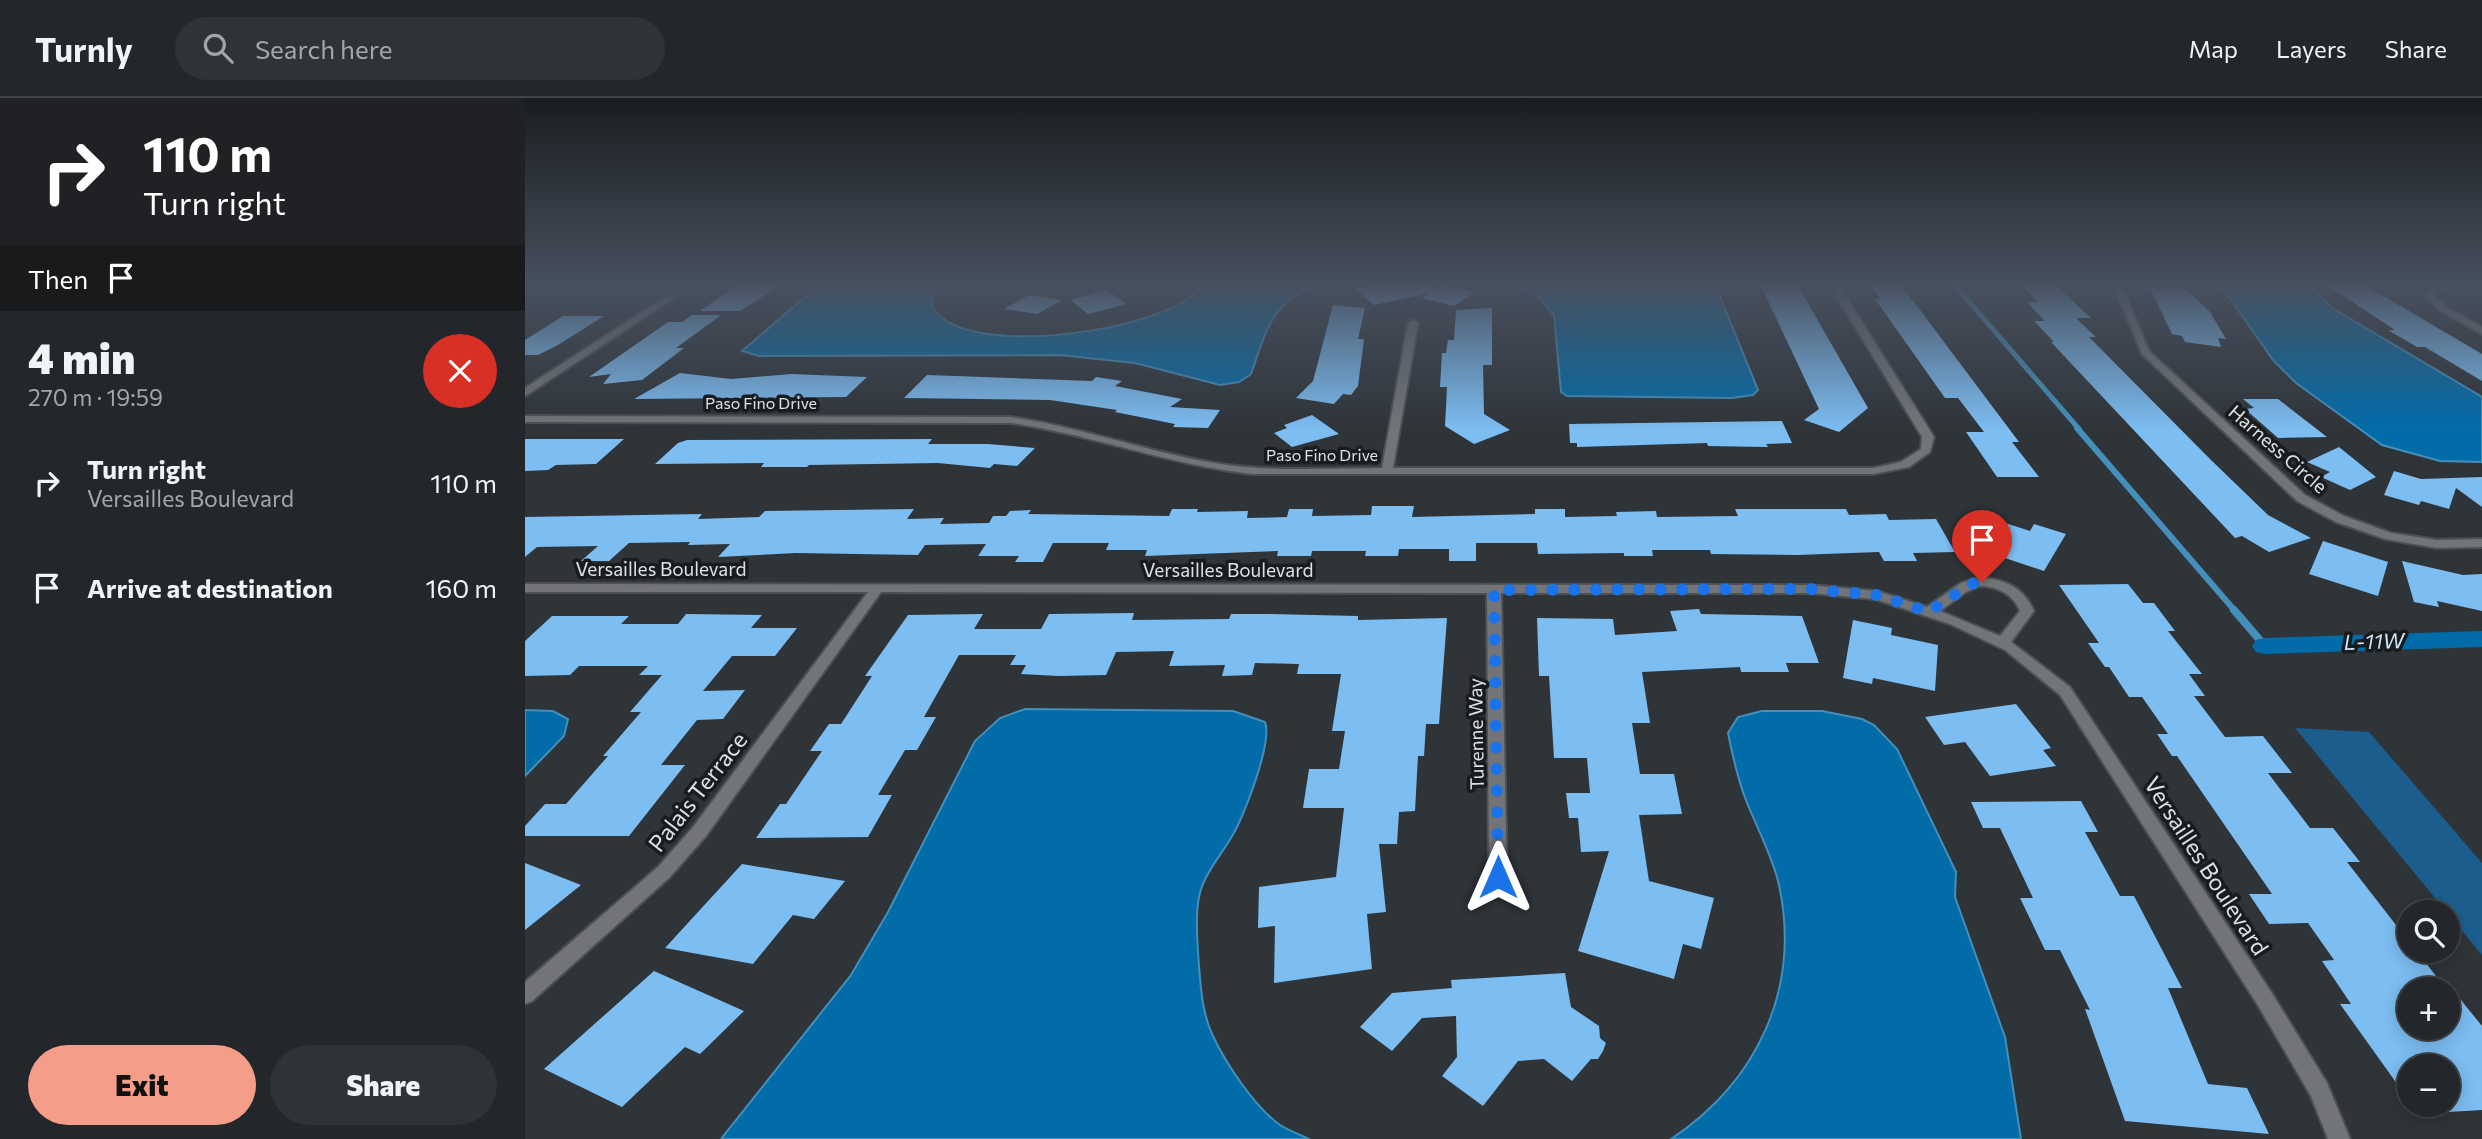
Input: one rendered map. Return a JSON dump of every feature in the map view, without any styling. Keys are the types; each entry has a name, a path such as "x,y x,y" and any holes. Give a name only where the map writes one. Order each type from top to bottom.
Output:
{"street":[{"path":"525,393 617,333"},
{"path":"1387,471 1411,333"},
{"name":"Paso Fino Drive","path":"525,419 1011,420 1065,428 1165,458 1221,468 1387,471 1873,471 1906,465 1926,450 1927,438 1863,333"},
{"name":"Harness Circle","path":"2137,333 2145,352 2301,498 2340,519 2389,536 2437,544 2482,543"},
{"path":"1929,612 1971,584 1995,584 2007,588 2024,602 2027,611 2003,643"},
{"name":"Versailles Boulevard","path":"525,588 1809,589 1877,595 1955,621 2003,643 2065,691 2102,744 2273,1012 2319,1090 2339,1139"},
{"name":"Palais Terrace","path":"525,995 664,873 700,831 877,589"},
{"name":"Turenne Way","path":"1494,590 1498,877"}],"shaded area":[{"path":"763,333 978,333 1020,336 1074,333 1266,333 1251,374 1239,382 1220,385 1135,363 1059,355 759,356 742,351"},
{"path":"1556,333 1735,333 1758,390 1753,395 1732,398 1567,396 1561,392"},
{"path":"2254,333 2374,333 2482,397 2482,462 2440,461 2382,445 2296,383 2273,360"},
{"path":"1025,709 1233,711 1265,722 1265,746 1249,798 1236,829 1207,875 1199,897 1197,928 1200,984 1209,1027 1225,1059 1242,1084 1270,1117 1309,1139 721,1139 851,975 888,912 975,741 1000,718"},
{"path":"525,710 553,711 568,719 564,736 525,776"},
{"path":"1762,711 1822,711 1862,719 1874,725 1897,749 1956,872 1955,897 2005,1037 2021,1139 1671,1139 1702,1116 1728,1089 1749,1060 1766,1029 1777,995 1784,960 1784,923 1779,885 1744,795 1728,733 1738,717"},
{"path":"2295,728 2369,732 2482,863 2482,955 2460,928 2460,900 2437,900"}],"building":[{"path":"537,333 578,333 538,355 525,355 525,340"},
{"path":"653,333 697,333 676,348 684,348 642,380 603,384 611,374 589,377"},
{"path":"1326,333 1359,333 1358,339 1364,339 1358,386 1351,395 1343,394 1334,404 1296,398 1313,381"},
{"path":"1454,333 1492,333 1492,365 1483,365 1484,414 1510,430 1474,444 1445,426 1447,387 1440,387 1442,353 1446,353 1448,340 1454,340"},
{"path":"1783,333 1825,333 1868,408 1839,432 1804,420 1819,409"},
{"path":"1899,333 1937,333 2019,442 2012,442 2039,477 1997,477 1966,432 1984,432 1958,398 1945,398"},
{"path":"2045,333 2091,333 2096,337 2089,337 2268,515 2311,538 2269,552 2242,536 2235,538 2051,342 2054,342"},
{"path":"2222,333 2226,339 2218,338 2221,347 2185,342 2182,336 2172,334"},
{"path":"2392,333 2446,333 2482,354 2482,381 2425,347 2417,347"},
{"path":"680,373 731,379 791,374 867,377 846,397 634,399"},
{"path":"927,375 1092,381 1096,377 1122,381 1115,386 1182,399 1170,407 1220,410 1208,428 1173,427 1175,424 1115,412 1117,410 1050,400 904,398"},
{"path":"2243,399 2278,399 2327,437 2278,438 2245,409 2254,408"},
{"path":"1312,415 1339,434 1292,447 1274,433 1287,428 1284,425"},
{"path":"1782,421 1792,443 1766,444 1768,447 1708,446 1707,443 1577,447 1577,443 1570,443 1569,424"},
{"path":"525,439 624,439 596,464 556,465 548,470 525,471"},
{"path":"932,439 928,444 988,444 1035,448 1017,466 994,464 990,468 938,463 807,467 761,467 764,463 655,464 678,443 687,440"},
{"path":"2339,447 2376,477 2350,490 2321,477 2330,472 2307,462"},
{"path":"2394,471 2421,479 2482,477 2482,507 2456,488 2449,509 2421,501 2419,505 2384,495"},
{"path":"1372,506 1414,506 1412,517 1535,514 1535,509 1565,509 1565,517 1617,516 1616,512 1656,511 1657,517 1738,516 1735,509 1846,509 1849,515 1886,514 1889,520 1936,519 1955,552 1913,553 1917,561 1884,561 1879,552 1797,555 1652,550 1653,556 1624,556 1624,553 1538,554 1537,543 1476,543 1476,561 1449,561 1449,549 1399,549 1398,556 1365,556 1366,551 1312,551 1311,556 1277,556 1278,551 1145,556 1147,550 1106,550 1109,543 1053,543 1043,562 1015,562 1019,556 978,556 986,544 925,545 918,555 796,553 718,557 730,544 688,545 690,542 629,543 609,561 581,561 598,546 537,547 525,557 525,517 702,514 698,519 759,517 765,511 914,509 907,519 944,518 940,524 989,523 993,516 1006,516 1010,511 1031,510 1028,514 1169,516 1172,509 1198,509 1197,512 1248,511 1247,518 1287,517 1289,509 1313,509 1312,516 1371,515"},
{"path":"1990,518 2030,531 2034,524 2066,534 2044,571 1987,552 1966,552"},
{"path":"2323,541 2388,562 2378,596 2309,574"},
{"path":"2402,561 2463,575 2482,574 2482,611 2437,601 2439,607 2414,602"},
{"path":"2128,584 2143,603 2154,603 2175,631 2168,631 2202,674 2189,674 2205,696 2194,696 2225,737 2263,736 2292,773 2268,773 2310,828 2333,828 2360,862 2347,862 2397,926 2397,963 2426,963 2437,977 2397,977 2397,1040 2460,1040 2460,999 2482,1026 2482,1110 2460,1111 2460,1054 2397,1054 2397,1084 2340,1004 2351,1004 2322,961 2334,960 2308,923 2269,924 2249,894 2272,894 2177,756 2172,756 2157,734 2168,734 2142,697 2129,697 2109,667 2105,667 2088,643 2099,643 2059,585"},
{"path":"1699,609 1701,614 1802,616 1819,663 1786,663 1789,672 1741,672 1740,667 1642,672 1650,723 1632,723 1640,774 1674,774 1682,814 1639,815 1649,881 1714,898 1701,949 1683,944 1674,979 1578,951 1609,851 1581,852 1578,818 1569,818 1566,793 1590,793 1587,758 1554,758 1549,676 1539,676 1537,618 1613,619 1615,635 1677,631 1670,611"},
{"path":"1134,613 1132,620 1229,619 1231,614 1358,616 1358,620 1447,618 1439,724 1426,724 1424,756 1418,756 1415,811 1399,812 1397,844 1379,844 1386,912 1367,914 1372,969 1274,983 1275,926 1258,928 1259,887 1336,877 1344,808 1303,808 1309,769 1339,769 1345,731 1332,731 1341,674 1297,674 1299,664 1255,663 1252,675 1222,676 1225,665 1169,666 1174,651 1116,652 1106,675 1058,676 1021,674 1026,665 1010,665 1016,655 959,655 924,717 936,717 917,750 905,750 878,795 892,795 868,837 756,838 780,804 786,804 822,751 810,751 829,724 841,724 872,676 865,676 908,615 983,614 974,629 1041,629 1049,614"},
{"path":"686,614 762,615 751,628 797,628 775,656 732,656 703,691 745,690 723,719 697,720 661,765 685,765 629,836 525,836 525,826 545,804 566,804 608,756 603,756 641,712 630,712 662,675 639,675 648,666 579,666 570,675 525,676 525,641 552,616 629,616 621,624 678,624"},
{"path":"1853,620 1892,628 1891,635 1938,645 1935,691 1873,678 1872,684 1843,678"},
{"path":"2016,704 2051,748 2043,750 2056,766 1990,776 1965,742 1944,745 1925,717"},
{"path":"2081,801 2098,832 2085,832 2120,896 2134,896 2182,988 2168,988 2208,1084 2247,1088 2269,1134 2125,1121 2085,1009 2090,1010 2060,950 2045,950 2020,898 2033,898 2000,828 1983,828 1971,802"},
{"path":"525,863 581,885 525,930"},
{"path":"742,864 845,881 814,919 793,915 753,964 665,948"},
{"path":"654,971 744,1011 700,1054 685,1047 622,1107 544,1069"},
{"path":"1565,973 1571,1007 1599,1026 1600,1038 1606,1043 1603,1051 1598,1059 1591,1059 1572,1081 1544,1059 1518,1061 1483,1106 1442,1076 1457,1057 1456,1016 1422,1018 1392,1051 1360,1027 1392,993 1452,988 1451,980"}],"waterway":[{"path":"1996,333 2079,429"},
{"path":"2077,428 2236,612"},
{"path":"2234,610 2265,646"},
{"name":"L-11W","path":"2265,646 2482,639"}],"route":[{"path":"1498,877 1494,590 1809,589 1877,595 1929,612 1963,588 1982,582"}]}
